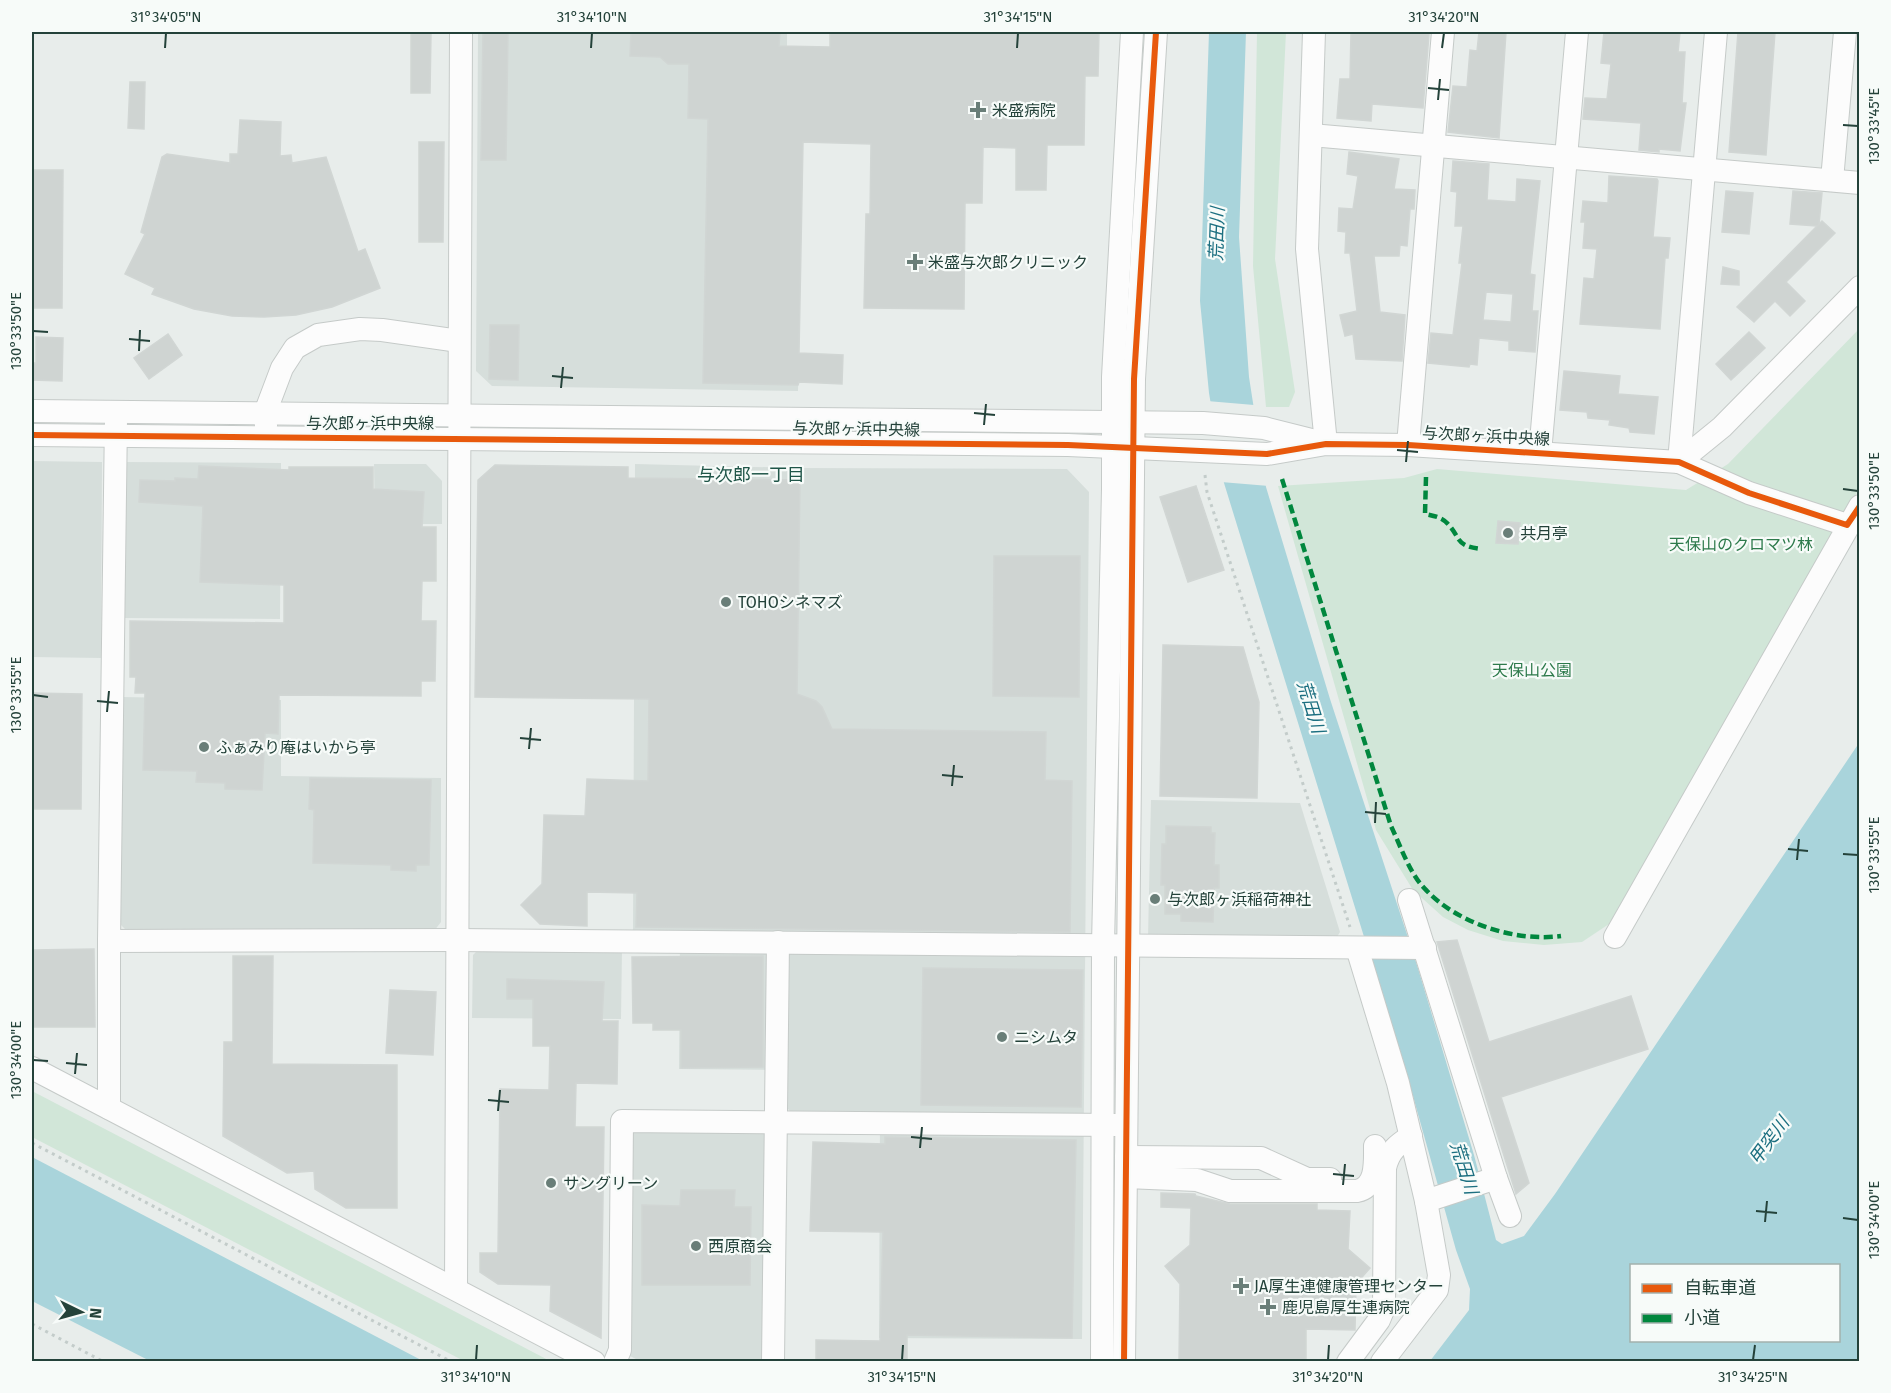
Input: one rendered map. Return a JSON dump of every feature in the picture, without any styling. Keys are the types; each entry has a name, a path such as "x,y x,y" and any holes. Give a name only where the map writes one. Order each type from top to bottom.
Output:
{"street":[{"path":"456,1289 461,32"},
{"path":"1117,1357 1127,1125 1131,721 1123,422 1113,377 1132,32"},
{"path":"1123,422 1134,380 1156,32"},
{"path":"1314,32 1307,249 1326,444"},
{"path":"1408,445 1443,32"},
{"path":"1540,453 1577,32"},
{"path":"1679,462 1716,32"},
{"path":"1832,180 1845,32"},
{"path":"1128,96 1152,99"},
{"path":"1311,135 1860,183"},
{"path":"1679,462 1722,427 1860,287"},
{"path":"266,436 265,413 282,368 295,348 318,335 360,329 410,333 459,341"},
{"name":"与次郎ヶ浜中央線","path":"32,411 1203,423 1264,428 1326,444"},
{"path":"109,1108 116,412"},
{"path":"585,416 586,440"},
{"path":"707,417 708,441"},
{"name":"与次郎ヶ浜中央線","path":"32,435 708,441 1123,448 1267,454 1326,444 1408,445 1679,462"},
{"path":"1117,1357 1104,1124 1103,945 1107,721 1123,448"},
{"path":"1679,462 1749,493 1847,525"},
{"path":"1615,937 1847,525 1860,506"},
{"path":"1107,721 1131,721"},
{"path":"1409,900 1420,948 1492,1179 1510,1216"},
{"path":"109,941 456,940 1420,948"},
{"path":"773,1362 778,942"},
{"path":"1361,948 1430,1199 1439,1275 1437,1290 1382,1362"},
{"path":"32,1068 594,1362"},
{"path":"615,1362 620,1350 622,1121 1127,1125"},
{"path":"1348,1362 1379,1320 1384,1308 1385,1168 1389,1154 1398,1143 1411,1136"},
{"path":"1370,1146 1374,1171 1371,1181 1363,1190 1347,1192 1230,1191 1197,1180 1126,1167 1223,1158 1261,1158 1307,1179 1351,1180 1359,1177 1363,1170 1370,1146"},
{"path":"1215,1186 1223,1158"},
{"path":"1430,1199 1492,1179"}],"path":[{"path":"1204,475 1207,492 1361,948"},
{"path":"32,1143 452,1362"},
{"path":"32,1324 104,1362"}],"shaded area":[{"path":"478,32 787,32 787,46 805,47 798,391 492,386 476,371"},
{"path":"32,461 102,462 101,658 32,657"},
{"path":"124,462 281,463 280,619 122,618"},
{"path":"374,464 426,464 442,481 442,524 375,524"},
{"path":"635,464 800,468 1067,469 1089,492 1082,1339 879,1338 880,1114 791,1112 785,1106 785,1070 679,1069 680,936 633,935"},
{"path":"122,697 281,700 281,776 441,778 441,922 434,931 126,930 121,925"},
{"path":"1151,800 1300,803 1340,932 1335,940 1148,938"},
{"path":"479,949 622,950 621,1019 472,1018 473,955"},
{"path":"634,1128 762,1128 768,1135 767,1361 640,1361 626,1354 628,1134"}],"green space":[{"path":"1257,32 1286,32 1275,259 1295,392 1289,407 1266,407 1253,266"},
{"name":"天保山公園","path":"1859,329 1859,489 1609,924 1582,942 1544,945 1503,941 1468,930 1443,917 1413,890 1376,830 1278,486 1404,478 1437,469 1686,490 1728,464"},
{"path":"32,1091 550,1361 464,1361 32,1137"}],"water":[{"path":"1209,32 1246,32 1239,237 1249,377 1266,487 1330,699 1417,965 1474,1155 1496,1240 1502,1244 1524,1236 1555,1194 1859,743 1859,1361 1430,1361 1469,1310 1470,1289 1456,1250 1411,1089 1224,483 1209,393 1200,301"},
{"path":"32,1157 423,1361 150,1361 32,1301"}],"pier":[{"path":"1207,401 1254,405 1269,486 1221,482"}],"building":[{"path":"411,32 431,32 430,93 411,93"},
{"path":"483,32 508,32 506,160 481,160"},
{"path":"631,32 780,32 779,46 830,47 830,32 1099,32 1098,76 1085,76 1084,145 1047,145 1046,190 1016,190 1016,148 983,147 982,203 965,203 964,309 864,308 866,214 870,214 871,144 803,142 799,353 843,355 842,384 703,383 708,119 688,118 689,64 668,64 660,57 630,56"},
{"path":"1351,32 1429,34 1423,108 1372,104 1371,121 1337,118 1340,79 1350,79"},
{"path":"1479,32 1506,32 1499,138 1448,132 1453,86 1467,87 1470,50 1477,51"},
{"path":"1604,32 1680,32 1678,52 1685,52 1682,103 1686,103 1680,151 1639,150 1641,123 1583,119 1585,98 1607,99 1611,64 1601,63"},
{"path":"1738,32 1775,32 1766,155 1729,152"},
{"path":"130,82 145,82 144,129 128,128"},
{"path":"240,120 281,122 280,156 291,155 292,163 326,157 358,252 365,249 380,288 332,307 296,315 232,316 194,309 152,294 155,288 125,274 145,234 141,232 162,157 167,154 230,163 230,154 238,154"},
{"path":"419,142 444,142 443,242 419,242"},
{"path":"1349,152 1399,159 1394,189 1415,190 1414,209 1410,209 1407,246 1400,245 1399,256 1374,256 1380,312 1405,315 1402,361 1356,359 1353,334 1345,336 1340,315 1357,311 1350,253 1345,253 1346,232 1338,231 1339,208 1353,209 1358,176 1347,174"},
{"path":"1453,161 1489,164 1487,200 1516,202 1517,179 1540,181 1530,274 1535,275 1532,311 1538,311 1535,352 1509,350 1509,341 1479,338 1477,365 1470,364 1469,367 1428,363 1431,333 1453,335 1462,263 1459,263 1463,226 1455,226 1457,192 1451,191","holes":["1486,292 1513,294 1511,322 1483,320"]},
{"path":"32,170 63,170 62,308 32,308"},
{"path":"1609,176 1657,179 1658,181 1653,237 1670,238 1668,258 1665,258 1660,329 1580,324 1584,278 1594,279 1597,249 1583,248 1585,222 1581,222 1583,201 1608,203"},
{"path":"1726,191 1753,193 1749,234 1722,232"},
{"path":"1793,191 1822,193 1819,224 1822,221 1835,233 1786,282 1805,301 1790,316 1775,301 1754,322 1737,307 1817,226 1790,224"},
{"path":"1723,267 1739,271 1739,285 1721,284"},
{"path":"490,325 519,325 518,380 489,379"},
{"path":"1749,332 1765,348 1731,380 1716,364"},
{"path":"168,334 182,355 149,379 134,358"},
{"path":"36,337 63,338 62,381 32,380 32,363 36,363"},
{"path":"1564,371 1620,376 1618,394 1658,397 1654,434 1630,432 1629,428 1609,425 1610,420 1588,418 1587,412 1560,410"},
{"path":"495,465 628,467 628,478 800,480 797,694 816,701 822,707 832,729 1046,732 1045,780 1072,781 1070,932 636,927 637,893 587,892 587,926 540,924 521,905 542,884 544,815 585,816 587,779 648,781 649,699 475,697 478,480"},
{"path":"199,466 289,470 289,467 373,467 373,489 424,492 422,527 436,527 436,581 422,581 421,621 436,621 435,681 421,681 421,696 279,695 278,734 265,733 262,790 225,789 225,783 196,782 197,771 143,770 145,693 135,693 136,677 130,677 130,621 284,623 284,585 200,582 203,506 139,502 140,480 198,479"},
{"path":"1196,486 1224,570 1188,582 1160,497"},
{"name":"共月亭","path":"1498,521 1520,523 1518,544 1496,543"},
{"path":"994,556 1080,556 1079,697 993,696"},
{"path":"1163,645 1243,647 1259,702 1257,798 1160,796"},
{"path":"32,693 82,694 81,809 32,809"},
{"path":"310,778 431,780 429,865 416,865 416,871 391,870 391,865 313,863 314,810 309,809"},
{"path":"1166,826 1211,827 1211,833 1215,833 1214,865 1219,865 1219,888 1214,888 1213,922 1181,921 1181,914 1165,914 1165,885 1161,885 1162,844 1166,844"},
{"path":"1457,940 1489,1042 1631,996 1648,1049 1501,1097 1529,1183 1516,1194 1437,942"},
{"path":"94,949 95,1027 32,1027 32,950"},
{"path":"233,956 273,956 272,1064 397,1065 397,1208 346,1208 315,1189 314,1171 287,1173 223,1136 224,1042 233,1042"},
{"path":"763,956 763,1067 681,1068 681,1030 653,1030 653,1023 633,1023 632,957"},
{"name":"ニシムタ","path":"923,968 1083,970 1081,1107 921,1105"},
{"name":"サングリーン","path":"507,979 604,982 602,1021 618,1021 617,1084 576,1083 575,1127 604,1127 601,1338 550,1311 551,1285 498,1284 480,1272 480,1253 498,1253 500,1089 549,1090 550,1046 533,1046 533,999 507,999"},
{"path":"390,990 436,992 433,1055 386,1053"},
{"path":"885,1137 1076,1140 1072,1338 907,1335 907,1362 816,1362 816,1340 880,1341 883,1232 810,1231 813,1142 885,1144"},
{"name":"西原商会","path":"681,1190 735,1190 734,1207 751,1207 750,1285 642,1285 642,1205 680,1206"},
{"name":"鹿児島厚生連病院","path":"1161,1193 1195,1194 1230,1204 1317,1204 1317,1210 1350,1211 1348,1249 1370,1268 1356,1284 1355,1330 1306,1329 1306,1362 1179,1362 1180,1284 1165,1266 1190,1245 1191,1208 1161,1207"}],"marked path":[{"path":"1426,477 1425,514 1438,517 1446,522 1460,541 1467,546 1481,549"},
{"path":"1282,479 1391,826 1416,877 1440,903 1455,913 1489,928 1526,936 1561,936"}],"cycle path":[{"path":"1124,1362 1134,379 1156,32"},
{"path":"32,435 1068,445 1267,454 1326,444 1408,445 1679,462 1749,493 1847,525 1860,506"}],"place":[{"name":"米盛病院","path":"978,110"},
{"name":"米盛与次郎クリニック","path":"915,262"},
{"name":"共月亭","path":"1508,533"},
{"name":"TOHOシネマズ","path":"726,602"},
{"name":"ふぁみり庵はいから亭","path":"204,747"},
{"name":"与次郎ヶ浜稲荷神社","path":"1155,899"},
{"name":"ニシムタ","path":"1002,1037"},
{"name":"サングリーン","path":"551,1183"},
{"name":"西原商会","path":"696,1246"},
{"name":"JA厚生連健康管理センター","path":"1241,1286"},
{"name":"鹿児島厚生連病院","path":"1268,1307"}],"district":[{"name":"与次郎一丁目","path":"751,475"}],"water label":[{"name":"荒田川","path":"1217,234"},
{"name":"荒田川","path":"1311,707"},
{"name":"甲突川","path":"1769,1141"},
{"name":"荒田川","path":"1464,1168"}],"park label":[{"name":"天保山のクロマツ林","path":"1741,544"}]}
